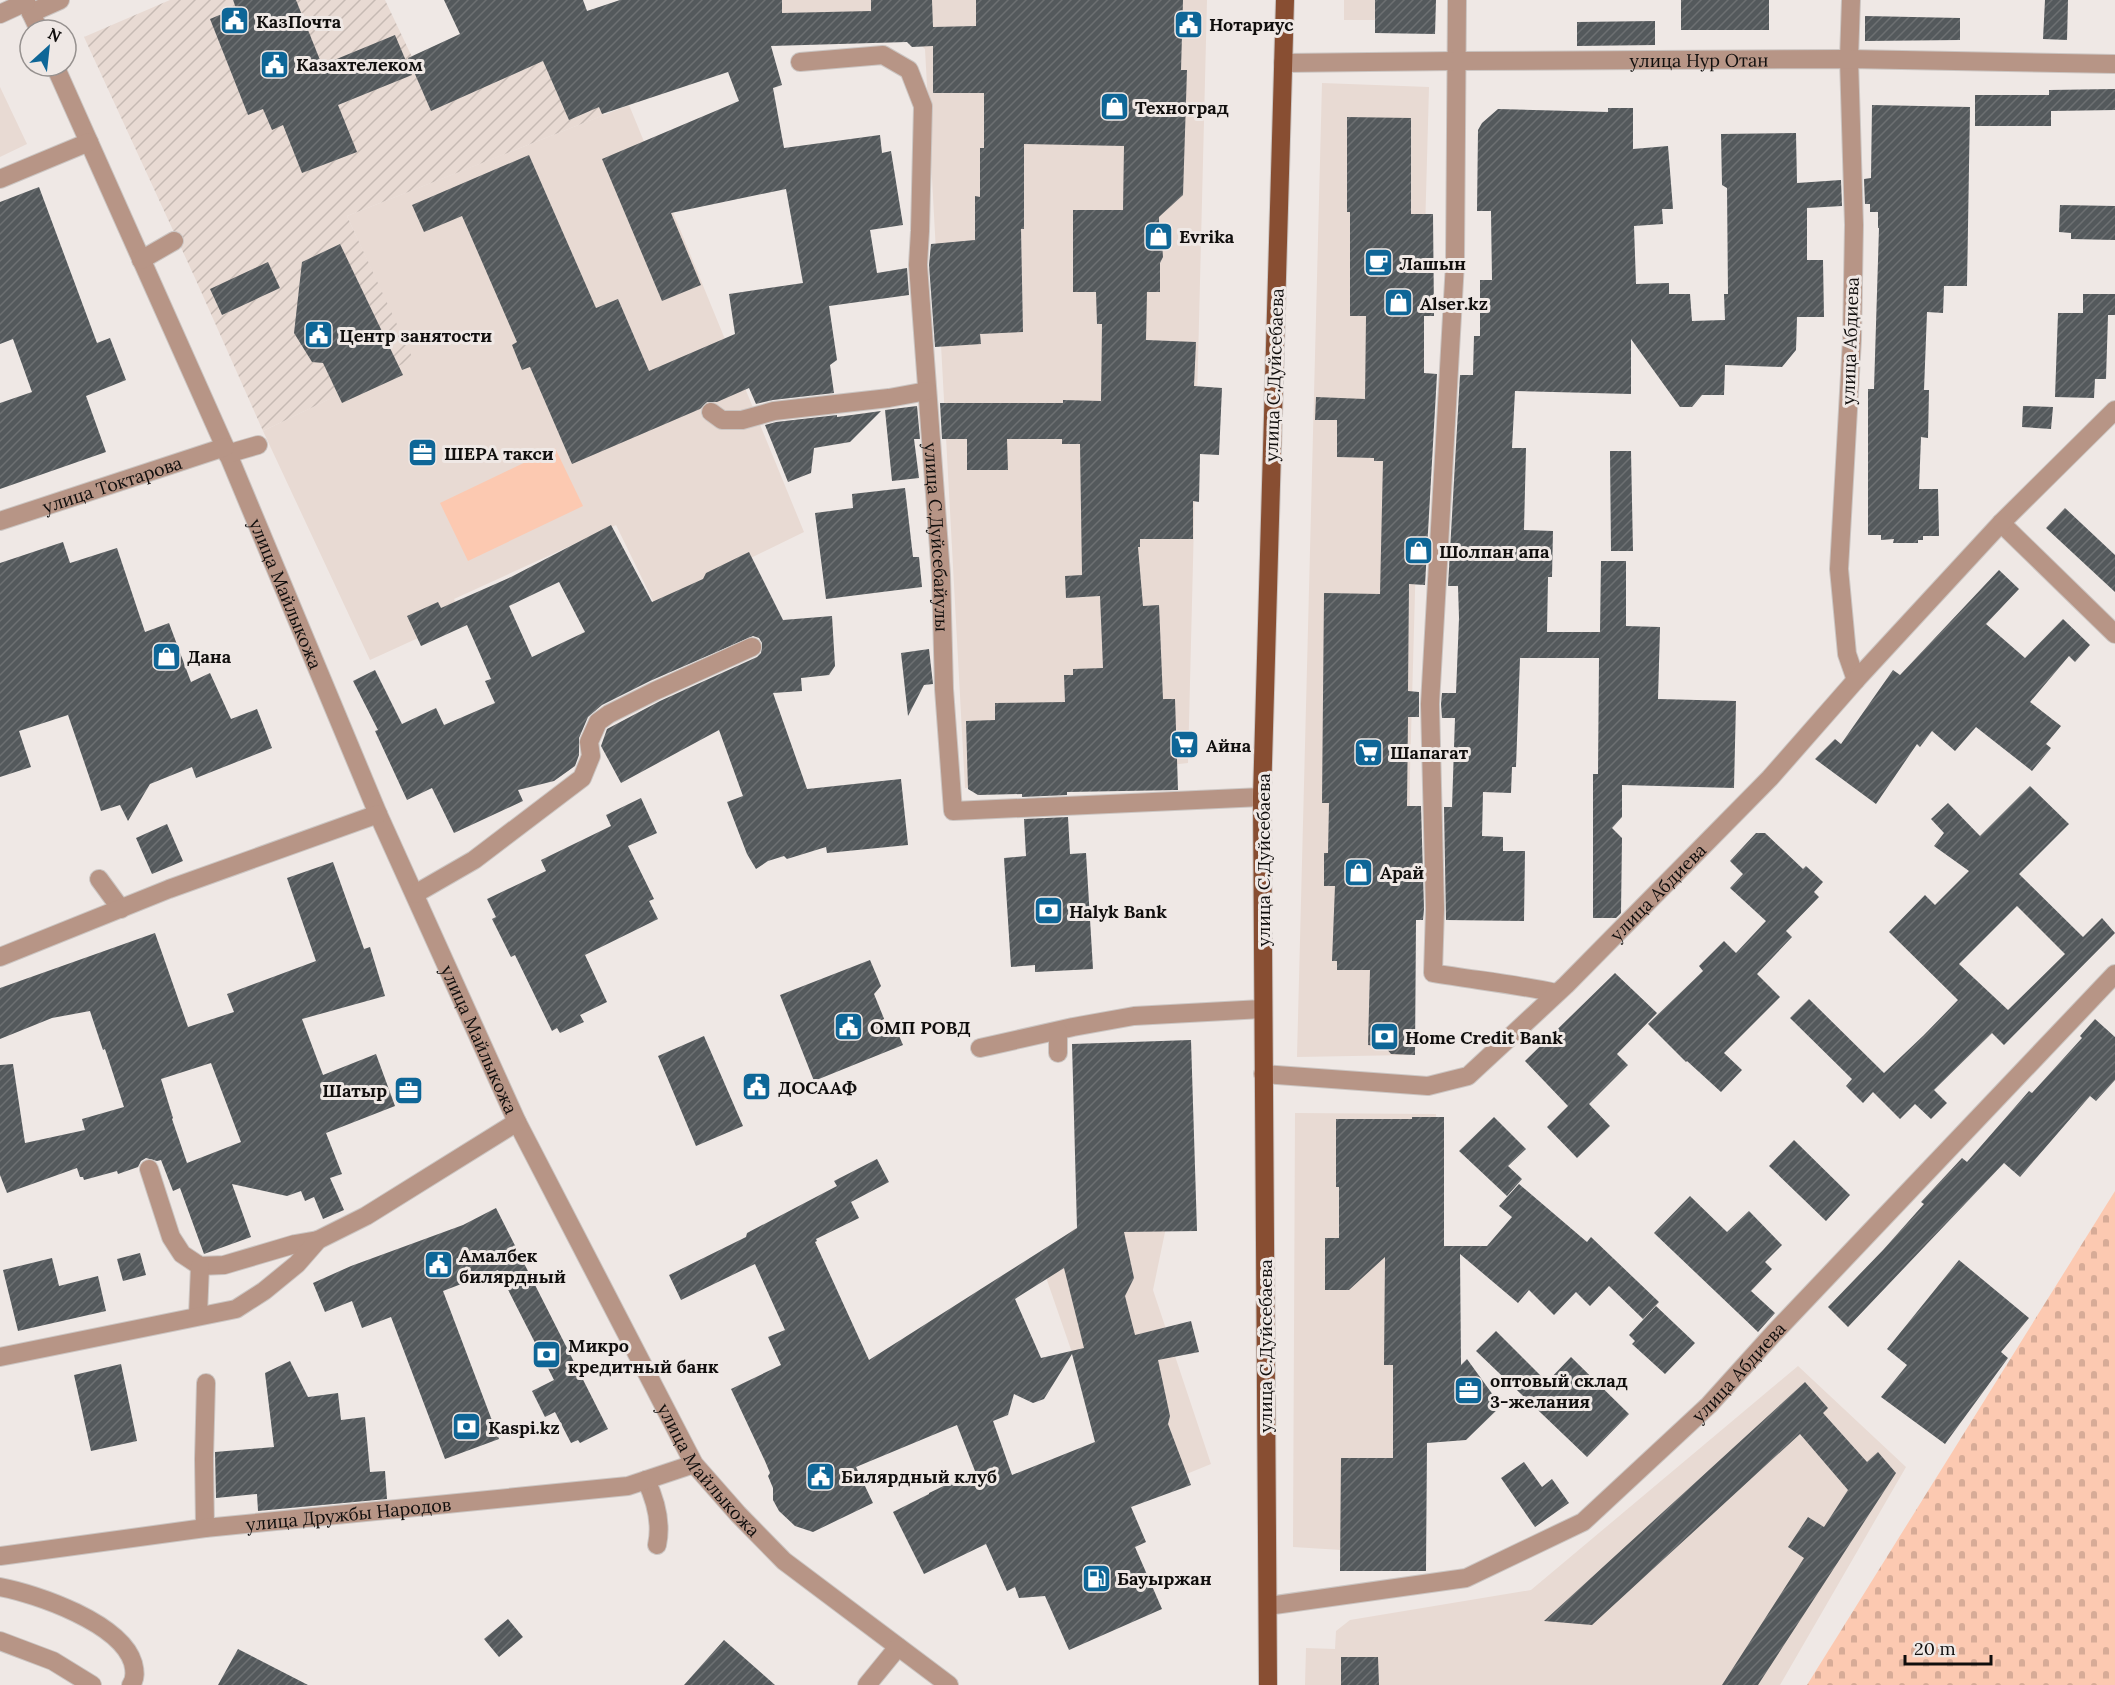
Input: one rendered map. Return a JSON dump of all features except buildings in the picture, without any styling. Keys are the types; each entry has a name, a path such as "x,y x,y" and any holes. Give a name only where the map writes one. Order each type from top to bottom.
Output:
{"main road":[{"name":"улица С.Дуйсебаева","path":"1268,1685 1262,797 1285,0"}],"street":[{"path":"0,14 30,11 60,0"},
{"path":"1457,0 1455,263 1430,704 1435,909 1432,973 1514,984 1556,993"},
{"name":"улица Абдиева","path":"1851,0 1849,59 1854,225 1852,339 1839,569 1847,654 1856,680"},
{"name":"улица С.Дуйсебайулы","path":"800,62 883,55 909,70 923,106 918,265 941,575 944,689 953,811 1262,797"},
{"name":"улица Нур Отан","path":"1283,63 1849,59 2115,64"},
{"name":"улица Майлыкожа","path":"60,78 226,450 378,814 517,1122 694,1464 784,1561 949,1685"},
{"path":"0,178 89,142"},
{"path":"141,260 174,241"},
{"path":"711,412 723,420 742,420 774,411 889,398 927,391"},
{"name":"улица Абдиева","path":"1263,1074 1428,1086 1468,1076 1556,993 1770,778 1856,680 2001,524 2115,410"},
{"name":"улица Токтарова","path":"0,521 226,450 258,445"},
{"path":"2001,524 2115,634"},
{"path":"415,894 474,860 582,778 591,756 589,742 598,722 664,686 752,647"},
{"path":"0,957 169,890 378,814"},
{"path":"99,879 121,909"},
{"name":"улица Абдиева","path":"1268,1606 1466,1578 1583,1522 1708,1405 2115,974"},
{"path":"980,1048 1134,1016 1262,1009"},
{"path":"1058,1030 1058,1053"},
{"name":"улица Майлыкожа","path":"0,1357 236,1309 264,1291 297,1264 318,1240 366,1216 517,1122"},
{"path":"149,1169 171,1237 182,1254 200,1266 224,1265 295,1244 318,1240"},
{"path":"198,1316 200,1266"},
{"path":"205,1528 206,1383"},
{"name":"улица Дружбы Народов","path":"0,1556 205,1528 628,1486 694,1464"},
{"path":"646,1480 655,1497 660,1530 657,1545"},
{"path":"0,1587 51,1602 91,1619 111,1634 130,1655 135,1671 131,1685"},
{"path":"0,1641 53,1661 93,1685"},
{"path":"867,1685 898,1647"}],"shaded area":[{"name":"Казахтелеком","path":"170,0 385,0 413,59 553,0 604,115 347,216 413,359 263,431 84,37"},
{"path":"741,0 1207,0 1188,763 965,788 925,49 906,31 742,32"},
{"path":"1344,0 1432,0 1431,20 1344,20"},
{"path":"1322,83 1429,87 1410,773 1408,1055 1297,1057"},
{"path":"0,87 27,144 0,157"},
{"path":"629,105 804,532 655,605 616,525 454,599 464,617 370,660 263,431 412,359 347,216"},
{"path":"1295,1113 1436,1114 1422,1555 1293,1547"},
{"path":"1170,1208 1153,1290 1211,1464 1123,1500 1040,1260 1074,1229"},
{"path":"1798,1366 1906,1467 1780,1685 1305,1685 1306,1648 1335,1649 1336,1631 1350,1620 1531,1590"}],"green space":[{"path":"555,448 583,506 468,561 440,503"},
{"path":"2115,1191 2115,1685 1807,1685"}],"place":[{"name":"КазПочта","path":"235,21"},
{"name":"Нотариус","path":"1188,24"},
{"name":"Казахтелеком","path":"275,64"},
{"name":"Техноград","path":"1114,107"},
{"name":"Evrika","path":"1158,236"},
{"name":"Лашын","path":"1378,263"},
{"name":"Alser.kz","path":"1399,303"},
{"name":"Центр занятости","path":"318,335"},
{"name":"ШЕРА такси","path":"423,453"},
{"name":"Шолпан апа","path":"1418,551"},
{"name":"Дана","path":"166,656"},
{"name":"Айна","path":"1185,745"},
{"name":"Шапагат","path":"1369,752"},
{"name":"Арай","path":"1359,872"},
{"name":"Halyk Bank","path":"1048,911"},
{"name":"ОМП РОВД","path":"849,1027"},
{"name":"Home Credit Bank","path":"1384,1037"},
{"name":"ДОСААФ","path":"757,1087"},
{"name":"Шатыр","path":"408,1090"},
{"name":"Амалбек билярдный","path":"438,1265"},
{"name":"Микро кредитный банк","path":"547,1355"},
{"name":"оптовый склад 3-желания","path":"1469,1390"},
{"name":"Kaspi.kz","path":"467,1427"},
{"name":"Билярдный клуб","path":"820,1476"},
{"name":"Бауыржан","path":"1096,1578"}]}
